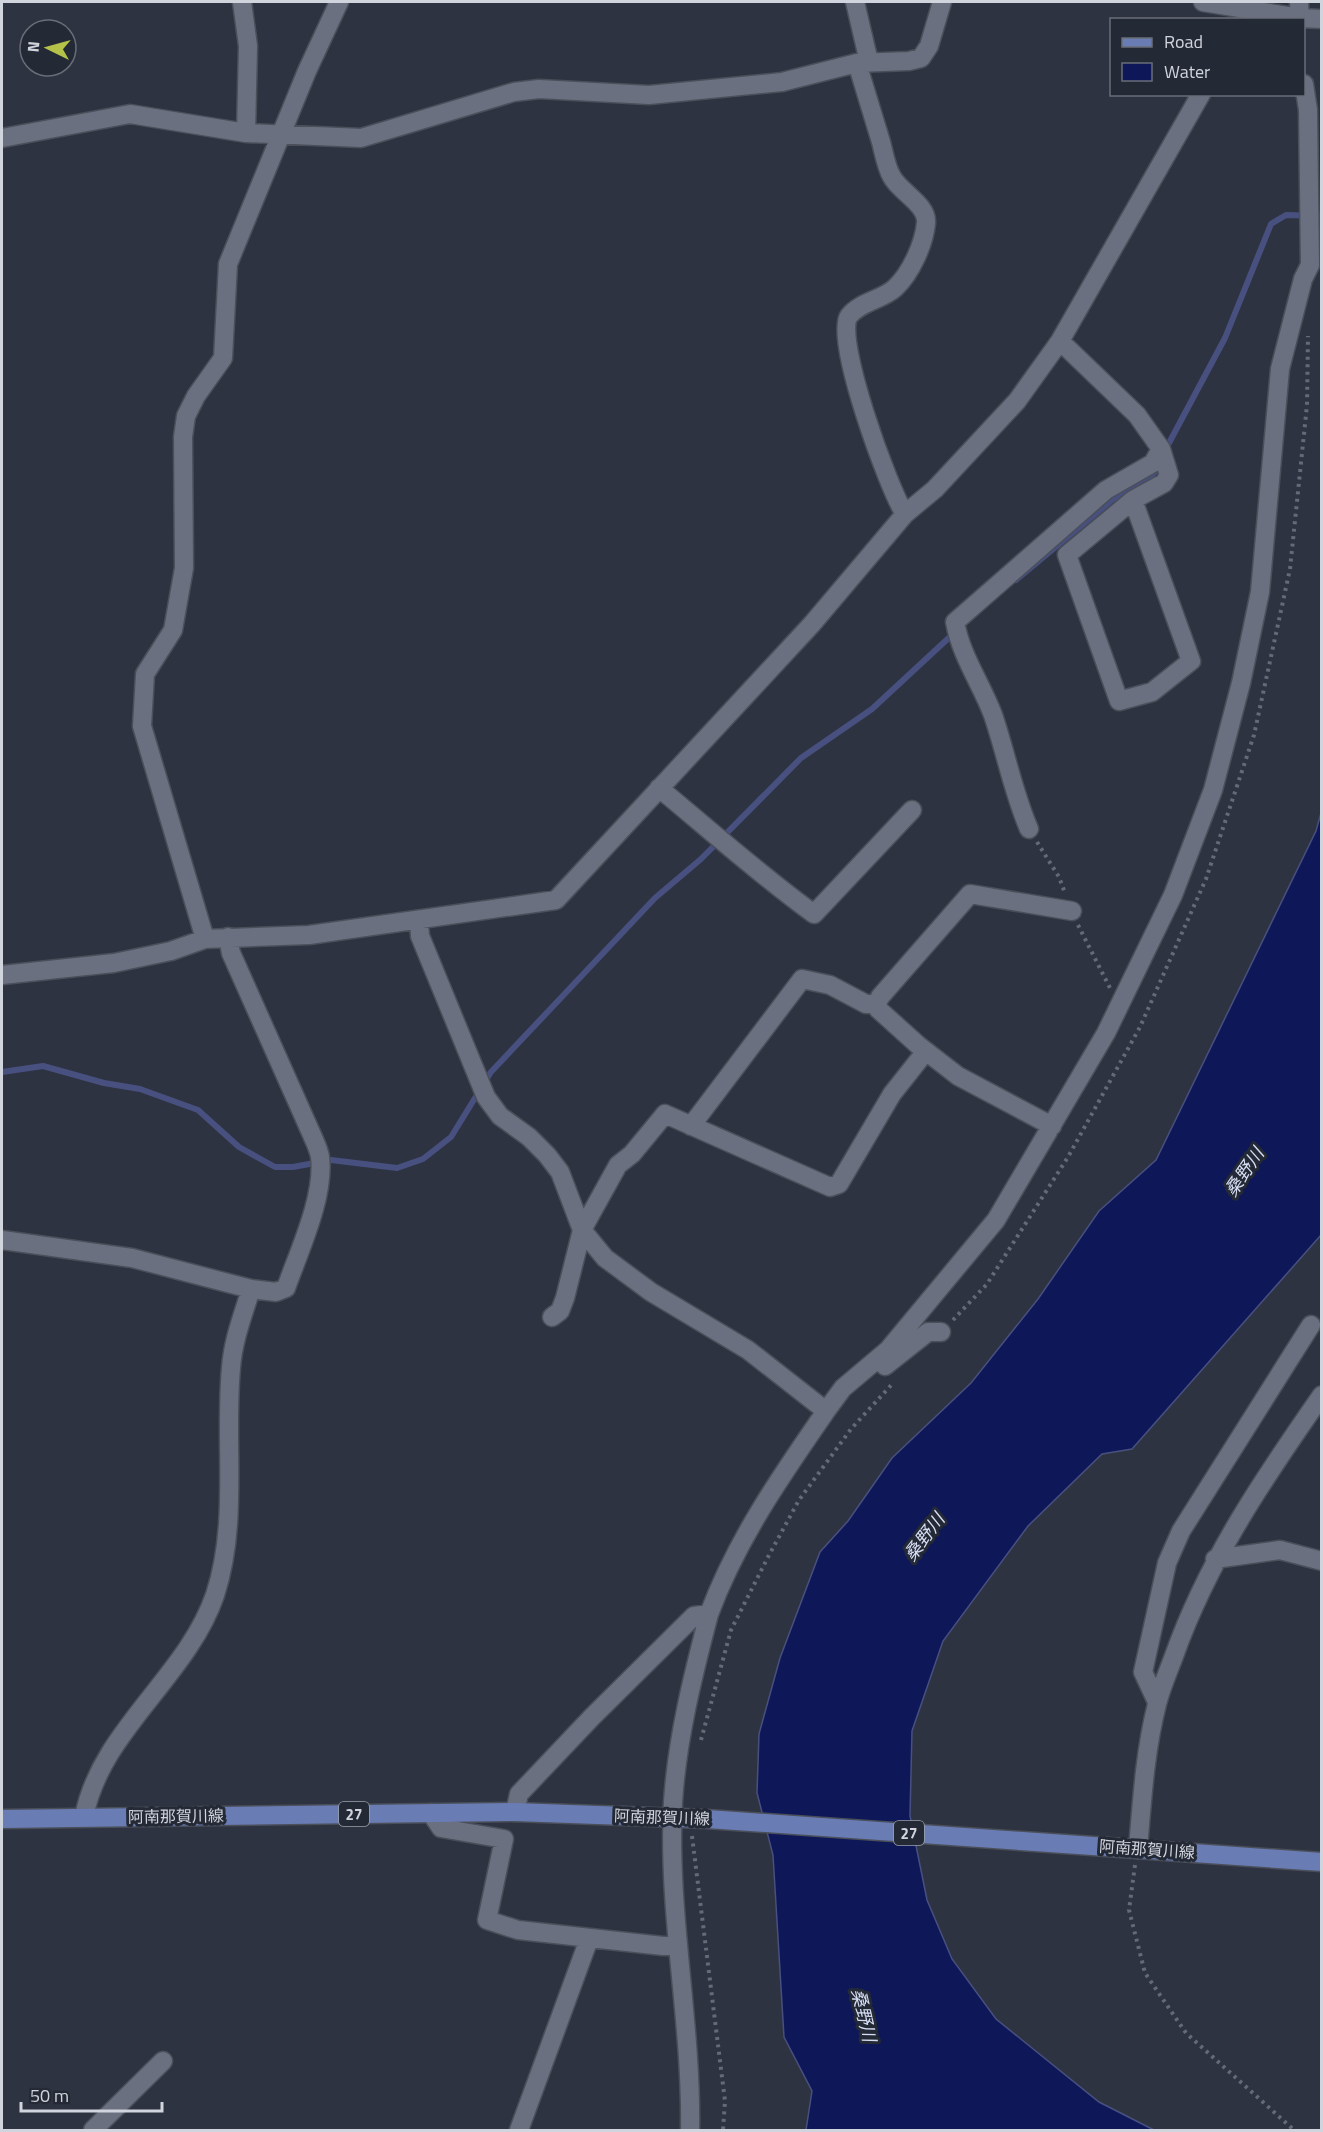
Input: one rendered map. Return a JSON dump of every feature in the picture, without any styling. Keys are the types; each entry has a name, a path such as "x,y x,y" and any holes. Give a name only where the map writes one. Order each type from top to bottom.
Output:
{"main road":[{"name":"阿南那賀川線","path":"2,1818 515,1812 690,1818 1322,1862"}],"street":[{"path":"242,2 248,46 246,133"},
{"path":"206,939 142,726 145,674 173,630 184,568 183,437 186,416 196,396 223,358 228,264 339,2"},
{"path":"855,2 863,63 892,177 925,212 927,221 921,244 911,266 895,288 857,308 847,317 844,327 853,374 865,416 895,500 905,514"},
{"path":"2,138 130,114 246,133 361,138 514,92 539,89 649,95 782,82 863,63 909,61 921,58 929,46 942,2"},
{"path":"1203,2 1238,14 1299,13 1322,19"},
{"path":"690,2130 678,1946 690,1818 678,1764 696,1664 709,1614 725,1573 745,1533 826,1411 843,1388 888,1350 996,1220 1122,1002 1173,895 1213,790 1242,683 1260,592 1280,369 1303,279 1310,265 1308,110 1305,90"},
{"path":"2,975 114,963 171,951 206,939 309,935 556,900 812,624 905,514 935,489 1017,401 1060,341 1200,96"},
{"path":"1060,341 1137,415 1161,449 1168,475 1164,483 1133,500 1067,555 1119,700 1152,693 1191,661 1133,500"},
{"path":"1029,829 1019,805 992,713 966,658 955,622 1107,490 1153,464 1161,449"},
{"path":"658,788 766,879 814,914 912,810"},
{"path":"1052,1126 958,1076 878,1009 877,1004 880,997 970,894 1072,911"},
{"path":"419,921 420,936 486,1097 500,1116 529,1137 560,1172 582,1230 605,1258 651,1292 748,1350 826,1411"},
{"path":"2,1240 132,1258 251,1288 276,1292 286,1288 313,1209 321,1170 320,1155 231,953 228,938"},
{"path":"691,1126 802,979 830,985 866,1004 877,1004"},
{"path":"552,1317 560,1311 565,1298 582,1230 618,1165 632,1154 665,1114 830,1187 839,1184 892,1094 926,1051"},
{"path":"84,1817 96,1774 184,1649 214,1596 223,1563 228,1522 231,1368 234,1342 251,1288"},
{"path":"1157,1702 1143,1672 1172,1553 1180,1531 1311,1325"},
{"path":"826,1411 928,1332 941,1332"},
{"path":"1138,1849 1145,1768 1157,1702 1188,1615 1215,1559 1258,1487 1322,1395"},
{"path":"1215,1559 1280,1550 1322,1561"},
{"path":"515,1812 519,1794 607,1701 694,1616 709,1614"},
{"path":"431,1813 441,1828 504,1839 487,1920 518,1930 589,1939 678,1946"},
{"path":"519,2130 589,1939"},
{"path":"93,2130 163,2061"}],"path":[{"path":"941,1332 987,1284 1068,1157 1140,1027 1206,879 1254,735 1290,569 1307,405 1308,335"},
{"path":"698,1750 731,1630 768,1557 799,1500 844,1438 896,1380"},
{"path":"690,1818 725,2100 723,2130"},
{"path":"1138,1849 1129,1910 1145,1973 1186,2033 1294,2130"}],"water":[{"name":"桑野川","path":"1321,813 1321,1235 1132,1449 1102,1454 1028,1526 943,1641 912,1731 910,1816 927,1900 952,1959 996,2019 1099,2102 1154,2130 806,2130 812,2091 784,2037 773,1855 757,1793 759,1734 780,1658 820,1552 848,1521 892,1458 971,1383 1038,1299 1099,1211 1156,1160 1316,831"}],"waterway":[{"path":"1169,443 1225,338 1271,224 1286,215 1322,216"},
{"path":"1016,580 1112,500 1142,483 1155,472"},
{"path":"2,1072 43,1066 104,1083 140,1089 198,1110 239,1147 275,1167 293,1167 331,1160 397,1168 423,1159 451,1137 491,1072 655,898 701,859 801,758 872,709 954,633"}]}
